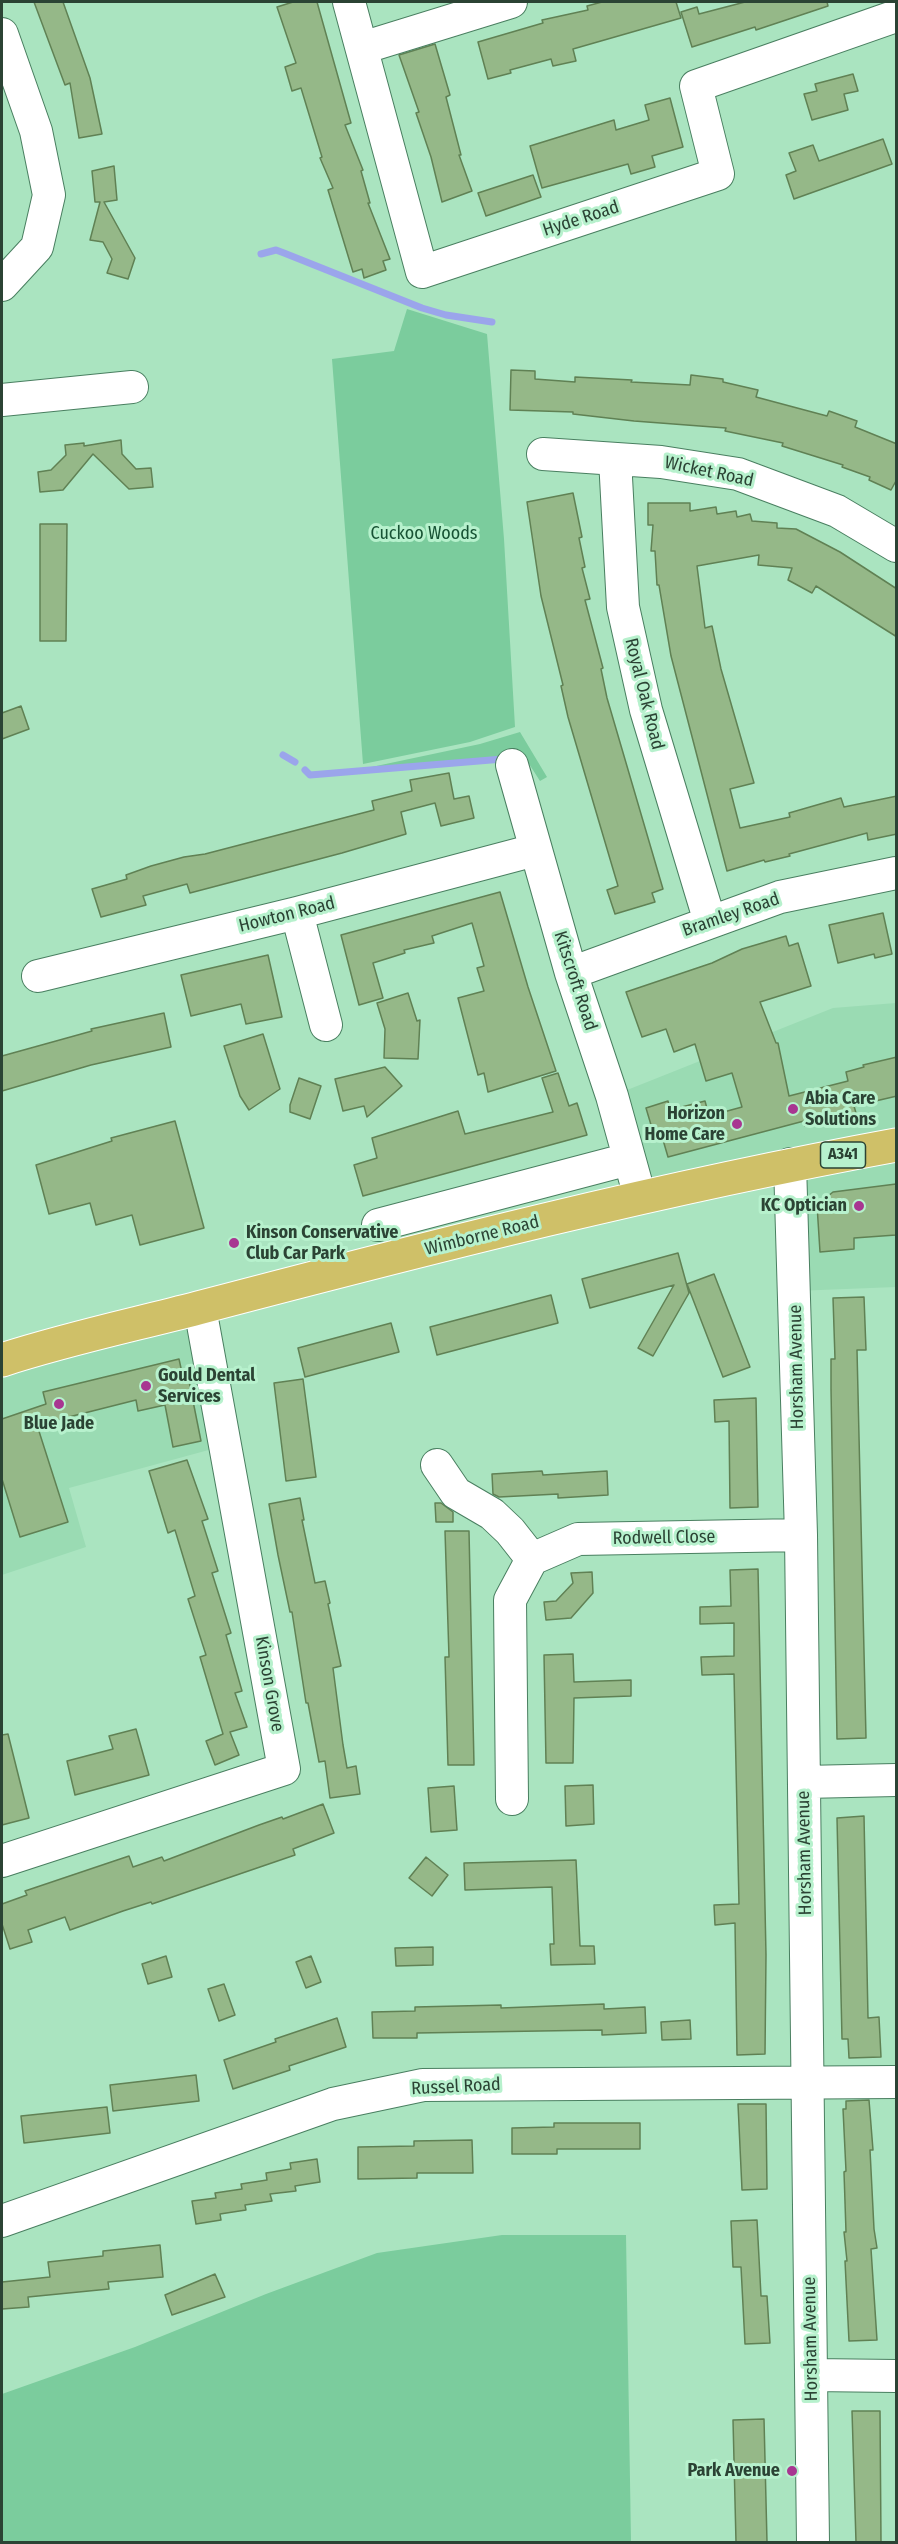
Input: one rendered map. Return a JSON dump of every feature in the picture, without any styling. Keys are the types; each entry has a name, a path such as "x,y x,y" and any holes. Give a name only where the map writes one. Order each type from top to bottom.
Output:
{"main road":[{"name":"Wimborne Road","path":"2,1359 640,1197 790,1164 897,1145"}],"street":[{"name":"Hyde Road","path":"349,2 422,272 718,174 696,86 897,16"},
{"path":"362,48 511,2"},
{"path":"2,34 36,130 49,195 37,247 2,285"},
{"path":"2,400 132,387"},
{"name":"Wicket Road","path":"543,454 661,462 738,474 837,511 897,546"},
{"name":"Royal Oak Road","path":"615,459 622,607 646,710 710,922"},
{"name":"Kitscroft Road","path":"512,765 571,973 612,1096 640,1197"},
{"name":"Howton Road","path":"38,976 297,913 535,850"},
{"name":"Bramley Road","path":"571,973 780,897 897,873"},
{"path":"297,913 325,1026"},
{"name":"Wimborne Road","path":"378,1225 629,1159"},
{"name":"Horsham Avenue","path":"790,1164 801,1535 813,2542"},
{"name":"Kinson Grove","path":"2,1861 284,1769 200,1308"},
{"path":"437,1465 456,1493 492,1514 510,1531 532,1559 510,1600 512,1799"},
{"name":"Rodwell Close","path":"532,1559 578,1539 801,1535"},
{"path":"804,1782 897,1780"},
{"name":"Russel Road","path":"2,2222 333,2104 423,2085 897,2082"},
{"path":"812,2375 897,2376"}],"shaded area":[{"path":"896,1003 896,1144 641,1195 612,1096 833,1008"},
{"path":"896,1157 896,1287 795,1291 796,1175"},
{"path":"200,1308 227,1445 69,1488 86,1547 2,1575 2,1360"}],"green space":[{"name":"Cuckoo Woods","path":"407,309 487,334 504,539 515,727 470,742 363,764 332,359 394,351"},
{"path":"520,732 547,777 540,781 524,756 512,762 507,756 362,769 480,744"},
{"path":"502,2235 626,2235 631,2542 2,2542 2,2394 135,2347 266,2294 377,2253"}],"building":[{"path":"34,2 63,2 90,78 102,134 79,138 70,83 65,85"},
{"path":"293,2 317,2 351,123 345,125 363,170 361,171 370,203 368,203 390,259 383,261 386,270 364,278 362,269 353,272 328,190 333,188 320,158 322,157 301,88 292,91 285,67 296,63 277,7"},
{"path":"602,2 676,2 681,18 573,49 576,61 553,66 551,59 510,70 511,73 488,79 478,42 543,23 542,20 588,10 587,6"},
{"path":"745,2 827,2 828,6 756,30 755,27 692,47 681,12 697,7 699,14"},
{"path":"435,44 450,95 446,97 461,155 459,155 472,191 442,202 431,157 416,113 419,112 399,55"},
{"path":"853,74 858,91 844,94 848,110 812,120 804,94 817,91 815,84"},
{"path":"670,98 683,147 652,156 655,167 631,174 628,164 542,188 530,146 614,120 616,130 649,120 645,105"},
{"path":"883,139 892,164 794,199 786,175 796,171 789,153 813,145 819,161"},
{"path":"114,166 117,200 104,202 135,258 128,279 107,273 112,259 103,242 90,240 100,202 95,202 92,171"},
{"path":"533,175 541,197 486,216 478,193"},
{"path":"511,370 535,371 535,379 575,382 575,377 690,385 691,375 723,379 723,382 758,390 756,397 827,416 829,411 857,421 855,427 897,444 897,479 891,490 869,480 870,477 842,467 843,465 782,446 783,443 725,431 726,428 634,421 573,414 573,412 510,410"},
{"path":"121,440 122,454 136,469 151,468 153,487 129,489 93,454 63,490 40,492 38,472 51,470 66,455 65,445 84,443 84,446"},
{"path":"573,493 582,537 579,538 585,567 582,568 590,599 585,600 603,668 601,669 607,698 663,889 652,893 655,902 615,914 607,890 618,886 568,717 561,686 563,685 541,596 527,502"},
{"path":"648,503 690,503 690,511 716,507 717,514 736,511 737,517 750,514 752,521 777,523 777,528 796,529 840,552 897,589 897,637 816,586 812,593 788,580 792,568 758,565 759,555 697,566 705,628 712,626 721,669 754,783 730,789 740,828 790,817 789,813 841,798 844,807 897,796 897,834 868,840 867,833 789,854 790,856 765,862 764,860 727,871 671,656 659,585 657,585 655,551 651,551 653,525 648,525"},
{"path":"40,524 67,524 66,641 40,641"},
{"path":"21,706 29,729 2,739 2,713"},
{"path":"449,773 454,799 469,796 474,818 441,826 435,803 401,812 406,834 190,893 187,884 143,896 146,905 101,917 92,889 127,879 126,875 151,866 374,810 372,801 412,791 410,780"},
{"path":"500,892 556,1071 488,1092 484,1073 478,1075 458,998 484,991 477,968 484,966 472,923 432,936 434,943 404,950 405,953 373,963 383,998 359,1005 341,935"},
{"path":"883,913 892,954 875,958 874,954 838,963 829,925"},
{"path":"786,936 789,946 798,943 811,986 760,1002 776,1043 778,1043 789,1096 848,1081 846,1072 864,1067 863,1065 897,1057 897,1096 854,1106 856,1113 805,1126 804,1121 668,1157 661,1133 654,1135 646,1108 668,1101 670,1110 705,1101 709,1116 742,1107 732,1073 706,1081 695,1044 674,1052 666,1029 642,1037 626,992 712,963 742,949"},
{"path":"268,955 282,1017 246,1024 241,1004 191,1016 181,975"},
{"path":"408,993 417,1021 420,1020 418,1059 384,1058 385,1029 377,1003"},
{"path":"164,1013 171,1047 91,1065 2,1091 2,1056 92,1031 91,1029"},
{"path":"263,1034 280,1089 249,1110 240,1096 224,1046"},
{"path":"385,1067 402,1086 367,1117 364,1106 343,1111 335,1079"},
{"path":"558,1073 569,1106 577,1103 587,1135 363,1196 354,1165 377,1158 372,1138 458,1111 465,1134 553,1112 542,1078"},
{"path":"299,1078 321,1086 310,1119 290,1112"},
{"path":"175,1121 204,1228 140,1245 132,1215 96,1225 90,1203 49,1214 36,1165 112,1141 111,1138"},
{"path":"896,1184 896,1235 854,1238 854,1249 820,1252 817,1205 833,1192"},
{"path":"678,1253 689,1293 653,1356 638,1348 674,1285 590,1308 582,1279"},
{"path":"714,1274 750,1367 723,1377 687,1284"},
{"path":"551,1295 558,1323 437,1355 430,1327"},
{"path":"864,1297 866,1350 857,1350 866,1738 837,1739 831,1389 831,1359 835,1359 833,1298"},
{"path":"391,1323 399,1352 305,1377 298,1348"},
{"path":"179,1359 184,1382 189,1381 201,1441 173,1447 165,1405 138,1411 136,1400 37,1425 68,1522 20,1537 2,1479 2,1419 46,1404 43,1392"},
{"path":"303,1379 316,1477 286,1481 274,1383"},
{"path":"756,1398 758,1507 730,1508 729,1421 715,1422 714,1400"},
{"path":"187,1460 208,1519 202,1521 218,1571 212,1573 231,1633 226,1635 242,1691 235,1693 247,1727 230,1732 239,1755 215,1765 206,1741 223,1734 200,1657 206,1655 188,1599 195,1596 175,1530 168,1533 149,1471"},
{"path":"542,1471 543,1475 607,1471 608,1495 558,1498 558,1494 499,1497 493,1494 492,1474"},
{"path":"300,1498 304,1520 302,1520 315,1583 325,1581 330,1603 328,1604 341,1666 333,1668 343,1745 347,1768 356,1766 360,1794 330,1798 325,1761 319,1762 308,1703 306,1703 292,1612 290,1612 269,1504"},
{"path":"435,1503 441,1503 453,1512 453,1522 436,1522"},
{"path":"445,1531 469,1531 474,1765 448,1765 445,1657 449,1657"},
{"path":"758,1569 766,1955 765,2054 737,2055 735,1923 715,1925 714,1905 739,1904 734,1674 702,1675 701,1657 734,1656 734,1623 700,1624 700,1607 731,1606 730,1570"},
{"path":"592,1572 593,1593 571,1618 546,1620 544,1602 556,1601 573,1583 571,1573"},
{"path":"573,1654 574,1682 631,1680 631,1696 574,1698 573,1763 546,1763 544,1655"},
{"path":"136,1729 149,1775 75,1795 67,1761 113,1749 109,1736"},
{"path":"8,1734 29,1818 2,1825 2,1735"},
{"path":"593,1785 594,1824 566,1826 565,1786"},
{"path":"454,1786 457,1830 431,1832 428,1788"},
{"path":"323,1804 334,1833 293,1849 295,1855 70,1930 65,1917 28,1930 32,1942 10,1949 2,1924 2,1904 27,1895 25,1891 129,1856 133,1867 162,1857 164,1861 259,1825"},
{"path":"864,1816 868,2018 879,2017 881,2057 849,2058 848,2039 842,2039 837,1818"},
{"path":"426,1857 448,1875 432,1896 409,1878"},
{"path":"576,1860 580,1946 594,1946 595,1964 551,1965 550,1944 554,1944 552,1887 465,1890 464,1863"},
{"path":"433,1947 433,1965 396,1966 395,1948"},
{"path":"166,1956 172,1977 148,1984 142,1964"},
{"path":"311,1956 321,1982 306,1988 296,1962"},
{"path":"224,1984 235,2015 219,2021 208,1989"},
{"path":"604,2004 604,2009 645,2007 646,2033 602,2035 602,2030 417,2033 417,2038 373,2038 372,2012 415,2011 415,2007 501,2005 501,2008"},
{"path":"337,2018 346,2047 289,2066 290,2070 233,2089 224,2060 276,2042 275,2039"},
{"path":"690,2020 691,2039 662,2040 661,2022"},
{"path":"196,2075 199,2101 113,2111 110,2085"},
{"path":"869,2100 873,2150 870,2150 874,2229 877,2248 871,2249 877,2340 849,2341 844,2232 846,2232 844,2172 846,2171 843,2109 846,2109 846,2101"},
{"path":"738,2104 766,2104 767,2189 742,2190"},
{"path":"107,2107 110,2133 24,2143 21,2116"},
{"path":"554,2123 640,2123 640,2149 557,2149 557,2154 512,2154 512,2128 554,2127"},
{"path":"472,2140 473,2173 417,2173 417,2178 358,2179 358,2147 414,2146 414,2141"},
{"path":"317,2159 320,2182 295,2186 296,2191 270,2194 272,2201 245,2205 246,2210 220,2214 221,2220 196,2224 192,2201 216,2198 215,2193 242,2189 241,2184 267,2180 266,2173 291,2169 290,2163"},
{"path":"757,2220 761,2296 767,2296 770,2343 745,2344 741,2267 733,2267 731,2221"},
{"path":"160,2245 163,2277 108,2282 109,2289 28,2297 29,2307 2,2309 2,2282 50,2277 48,2262 103,2256 103,2251"},
{"path":"215,2274 225,2297 172,2315 165,2295"},
{"path":"852,2411 880,2411 881,2542 856,2542"},
{"path":"764,2419 767,2542 736,2542 733,2420"}],"waterway":[{"path":"261,254 276,250 422,308 446,315 492,322"},
{"path":"283,755 295,762"},
{"path":"305,770 310,775 503,759"}],"place":[{"name":"Abia Care Solutions","path":"793,1109"},
{"name":"Horizon Home Care","path":"737,1124"},
{"name":"KC Optician","path":"859,1206"},
{"name":"Kinson Conservative Club Car Park","path":"234,1243"},
{"name":"Gould Dental Services","path":"146,1386"},
{"name":"Blue Jade","path":"59,1404"},
{"name":"Park Avenue","path":"792,2471"}]}
